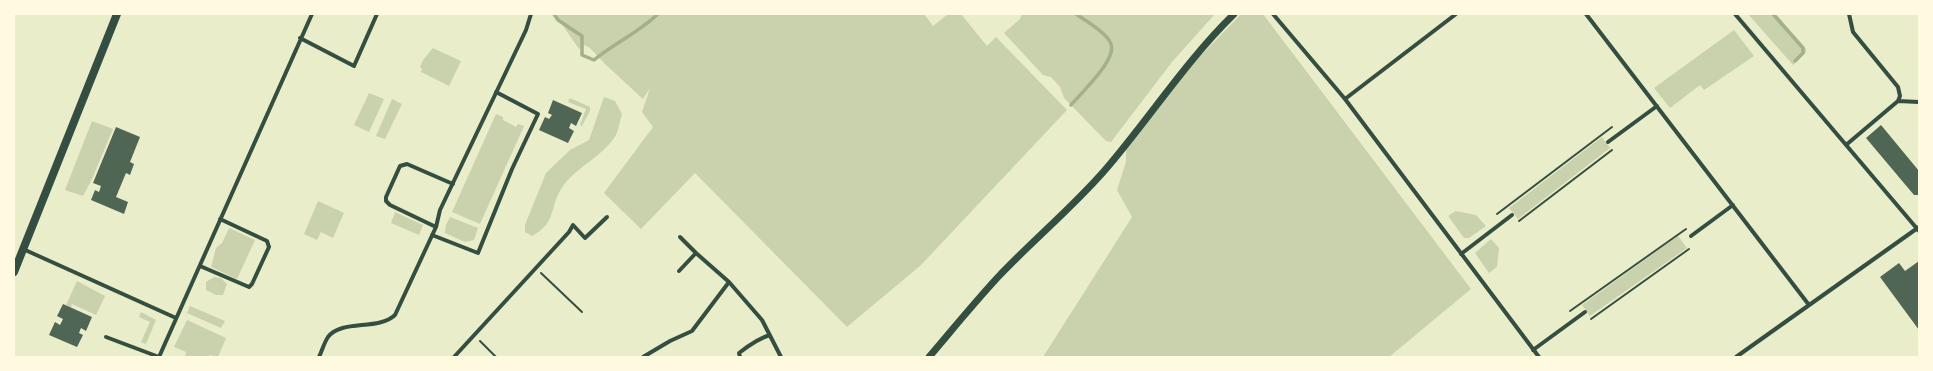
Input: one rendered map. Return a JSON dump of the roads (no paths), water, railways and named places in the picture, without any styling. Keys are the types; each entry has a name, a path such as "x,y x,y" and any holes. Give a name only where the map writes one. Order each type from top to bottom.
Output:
{"main road":[{"path":"14,272 117,14"}],"street":[{"path":"106,337 159,357 312,14"},
{"path":"300,38 354,66 377,14"},
{"path":"319,357 328,338 336,330 384,322 395,315 436,227 440,210 526,30 531,14"},
{"path":"929,357 999,277 1075,202 1106,169 1186,66 1211,36 1234,14"},
{"path":"1273,14 1345,99 1539,357"},
{"path":"1345,99 1456,14"},
{"path":"1586,14 1809,305"},
{"path":"1735,14 1918,229 1736,357"},
{"path":"1846,145 1898,101 1900,96 1898,87 1853,32 1849,14"},
{"path":"432,235 478,253 512,169 538,114 496,92"},
{"path":"1898,101 1919,102"},
{"path":"1608,142 1657,106"},
{"path":"436,227 390,205 386,201 386,197 400,166 407,164 453,184"},
{"path":"1691,236 1733,205"},
{"path":"1461,254 1512,215"},
{"path":"454,357 573,226 585,238 607,217"},
{"path":"200,266 245,287 249,287 252,284 268,247 267,241 220,219"},
{"path":"680,237 729,282 762,320 781,357"},
{"path":"23,249 176,318"},
{"path":"679,271 696,253"},
{"path":"643,357 670,341 692,331 729,282"},
{"path":"1533,350 1585,312"},
{"path":"740,357 739,353 743,350 763,337 770,335"}],"waterway":[{"path":"554,14 558,20 582,36 582,55 594,60 658,14"},
{"path":"1071,105 1090,85 1104,67 1109,59 1111,51 1111,44 1109,40 1096,28 1076,14"},
{"path":"1773,14 1803,48 1803,53 1795,61"}]}
